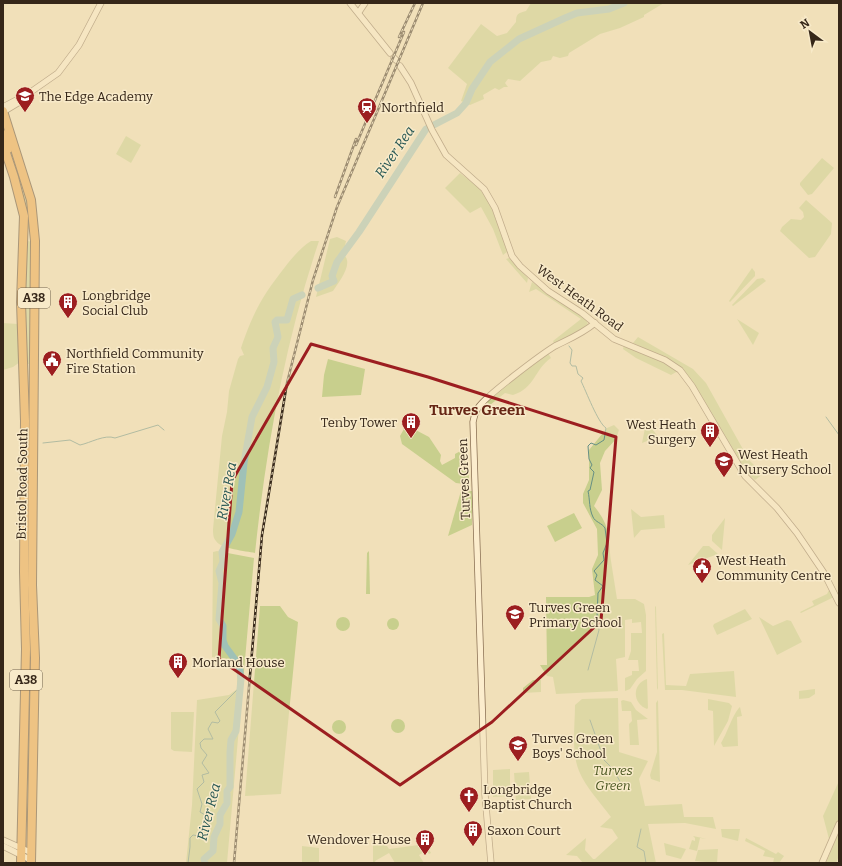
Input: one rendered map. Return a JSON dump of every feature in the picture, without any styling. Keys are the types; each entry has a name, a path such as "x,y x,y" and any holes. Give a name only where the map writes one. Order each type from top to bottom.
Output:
{"highway":[{"name":"Bristol Road South","path":"3,111 31,200 35,241 33,552 35,658 33,788 29,806 26,857"},
{"path":"3,134 14,167 14,177"},
{"name":"Bristol Road South","path":"3,144 22,203 24,230 21,302 25,432 24,554 26,663 22,837 26,857"},
{"path":"24,230 34,230"},
{"path":"23,242 28,239 35,241"},
{"path":"23,368 35,367"},
{"path":"24,554 33,552"},
{"path":"23,806 26,791 33,788"}],"street":[{"path":"3,111 18,103 25,96 50,80 69,61 101,3"},
{"path":"350,3 359,12 390,53"},
{"path":"359,12 364,3"},
{"name":"West Heath Road","path":"400,66 411,83 429,124 446,155 484,189 495,208 512,256 523,269 548,291 579,311 614,339 665,360 680,370 692,386 738,465 755,488 770,501 792,528 816,561 839,602"},
{"path":"3,107 18,98 25,96"},
{"name":"Turves Green","path":"491,863 485,795 479,637 473,433 475,414 478,406 529,365 555,346 578,336 595,324"},
{"path":"822,863 839,824"},
{"path":"9,843 16,842 22,837"},
{"path":"3,840 26,857"},
{"path":"3,846 26,857"}],"highlighted area":[{"path":"311,344 428,377 616,437 601,621 492,722 400,785 219,659 232,481"}],"green space":[{"path":"531,3 664,3 644,15 644,17 620,28 600,34 569,53 568,56 560,58 553,56 551,60 541,62 520,81 508,79 505,83 508,87 504,87 499,90 495,88 483,95 484,99 470,105 461,101 467,84 448,68 481,24 497,36 507,33 516,22 516,17 518,14 526,11"},
{"path":"6,125 23,180 33,226 29,229 26,227 17,169 3,126"},
{"path":"126,136 141,145 131,163 116,154"},
{"path":"822,158 834,168 812,194 808,195 800,183"},
{"path":"460,173 478,187 489,201 506,248 507,252 503,255 493,229 481,207 470,213 445,188"},
{"path":"806,200 832,223 831,234 815,257 809,258 780,231 782,227 791,219 801,220 804,217 803,212 799,208"},
{"path":"337,237 346,241 345,246 348,252 345,256 347,260 346,269 333,291 316,297 330,239"},
{"path":"29,241 33,243 31,364 26,364 24,291 26,242"},
{"path":"311,241 319,241 296,318 278,396 265,474 255,553 228,548 219,544 215,540 213,529 222,436 227,412 229,391 238,359 240,356 244,355 241,348 259,304 300,249"},
{"path":"509,258 528,278 527,283 506,259"},
{"path":"752,268 755,272 755,276 730,302 729,301"},
{"path":"763,278 766,281 733,306 732,305 757,279"},
{"path":"532,282 574,309 587,320 588,326 569,337 554,343 553,341 581,319 536,289 529,292"},
{"path":"737,319 759,333 753,345"},
{"path":"3,323 18,324 20,362 13,367 3,370"},
{"path":"638,337 693,369 706,383 749,460 763,474 755,480 748,474 681,369 668,359 633,343"},
{"path":"624,345 665,361 678,371 671,375 636,358 623,349"},
{"path":"548,353 551,358 545,363 526,388 513,395 505,393 490,405 486,401"},
{"path":"328,359 365,369 361,395 322,397 324,375"},
{"path":"649,424 658,437 657,441 652,439 642,443 645,428"},
{"path":"614,425 619,430 616,439 605,451 600,463 602,490 594,506 603,520 608,532 617,599 635,599 644,604 646,615 646,671 637,679 630,689 625,691 625,678 632,675 632,671 639,671 638,660 628,660 631,651 631,633 642,633 641,622 632,623 632,619 625,620 625,657 616,659 618,691 556,694 553,677 547,676 540,665 547,665 546,597 589,597 595,595 592,569 598,555 597,529 583,503 583,494 589,480 589,450 607,428"},
{"path":"410,427 429,437 441,455 440,461 442,465 455,458 455,454 466,448 466,466 468,467 469,479 464,484 456,483 402,444 400,436 404,429"},
{"path":"461,491 472,491 472,525 448,536"},
{"path":"631,509 641,517 664,515 665,528 641,530 634,538"},
{"path":"574,513 582,528 555,542 547,526"},
{"path":"725,518 722,550 712,541 712,535"},
{"path":"703,546 709,546 718,554 688,565"},
{"path":"217,551 254,558 227,863 186,863 192,805 197,700 229,695 237,689 237,667 230,659 212,657 213,552"},
{"path":"369,551 370,594 366,594 367,553"},
{"path":"27,556 31,558 31,785 25,785"},
{"path":"829,590 834,597 801,613 800,612 814,605 812,601 827,594"},
{"path":"260,606 280,606 288,617 298,622 281,794 245,796"},
{"path":"655,606 656,607 658,690 657,688"},
{"path":"745,609 752,619 717,635 713,626 714,624"},
{"path":"343,617 348,619 350,624 348,629 343,631 338,629 336,624 338,619"},
{"path":"759,617 773,626 787,620 791,621 802,642 777,655"},
{"path":"391,618 395,618 399,624 395,630 391,630 387,626 387,622"},
{"path":"664,633 666,685 686,686 690,674 734,671 736,697 682,690 665,690 662,634"},
{"path":"647,679 647,709 642,706 636,698 636,689 642,681"},
{"path":"533,680 541,680 541,692 523,693 523,688"},
{"path":"815,689 815,694 809,698 799,699 799,691"},
{"name":"Turves Green","path":"618,698 619,752 648,761 639,779 645,806 682,804 684,817 713,817 716,829 685,823 648,824 656,863 583,863 577,856 566,855 586,838 585,850 593,859 595,859 618,838 612,829 600,827 611,817 589,789 579,771 575,755 574,738 575,705 582,699"},
{"path":"708,699 729,703 732,706 728,721 714,746 713,711 708,710"},
{"path":"658,700 660,782 651,779 650,775 657,752 656,703"},
{"path":"621,701 631,702 636,710 648,719 637,720 639,745 630,745 629,724 632,721 631,711 622,711"},
{"path":"740,707 742,716 737,717 738,746 723,747 721,743 737,710"},
{"path":"171,712 194,712 192,752 174,751 171,749"},
{"path":"395,719 401,719 405,723 405,729 401,733 395,733 391,729 391,723"},
{"path":"339,720 344,722 346,727 344,732 339,734 334,732 332,727 334,722"},
{"path":"510,769 510,796 493,797 493,770"},
{"path":"529,772 531,799 516,800 514,773"},
{"path":"839,781 839,818 829,839 823,816"},
{"path":"721,829 740,829 738,841 722,837"},
{"path":"839,830 839,856 836,863 826,863"},
{"path":"693,836 707,839 700,838 697,851 689,849 692,840 695,841"},
{"path":"746,838 776,854 778,852 784,856 779,863 773,863 774,858 763,856 765,851 745,841"},
{"path":"373,843 387,846 389,849 426,844 431,853 429,854 426,851 419,855 424,863 395,863 389,853 375,861 376,863 373,863"},
{"path":"664,843 686,849 681,859 666,855"},
{"path":"302,846 319,848 319,863 302,863"},
{"path":"718,849 717,863 695,861 698,850"}],"waterway":[{"name":"River Rea","path":"318,288 334,281 332,276 337,262 359,232 426,129 457,113 466,103 472,89 490,62 519,39 565,18 577,13 609,9 624,3"},
{"name":"River Rea","path":"205,863 204,859 213,851 214,837 220,824 220,815 227,803 227,791 230,787 231,740 236,731 241,679 239,665 225,646 223,640 223,626 219,619 222,583 219,571 223,562 222,552 232,534 239,512 244,463 252,417 267,387 274,362 273,348 278,337 275,322 277,320 287,320 293,299 302,295"},
{"path":"569,346 572,350 570,363 572,366 576,366 578,374 583,378 581,381 592,406 599,420 606,428 604,440 596,445 591,443 588,446 589,459 592,465 590,468 594,472 590,490 588,491 591,511 594,519 605,528 607,543 603,553 604,560 594,571 597,575 595,580 603,586 598,593 597,618 599,630 588,670"},
{"path":"826,417 839,435"},
{"path":"43,443 70,440 80,445 102,438 115,438 158,425 164,430"},
{"path":"188,863 190,838 193,835 199,836 210,826 207,816 200,812 202,804 197,789 204,782 202,775 209,773 202,763 207,755 201,748 200,743 204,739 213,739 208,729 212,722 218,723 220,721 215,712 238,689 241,679"},
{"path":"590,720 604,760 613,769 622,785"},
{"path":"641,829 637,847 644,851 646,863"}],"railway":[{"path":"399,37 415,3"},
{"path":"234,863 262,535 287,383 313,280 337,207 423,3"},
{"path":"356,145 404,32"},
{"path":"335,197 356,139"}],"place":[{"name":"The Edge Academy","path":"25,113"},
{"name":"Northfield","path":"367,124"},
{"name":"Longbridge Social Club","path":"68,319"},
{"name":"Northfield Community Fire Station","path":"52,377"},
{"name":"Tenby Tower","path":"411,439"},
{"name":"West Heath Surgery","path":"710,448"},
{"name":"West Heath Nursery School","path":"724,478"},
{"name":"West Heath Community Centre","path":"702,584"},
{"name":"Turves Green Primary School","path":"515,631"},
{"name":"Morland House","path":"178,679"},
{"name":"Turves Green Boys' School","path":"518,762"},
{"name":"Longbridge Baptist Church","path":"469,813"},
{"name":"Saxon Court","path":"473,847"},
{"name":"Wendover House","path":"425,856"}],"district":[{"name":"Turves Green","path":"477,410"}]}
